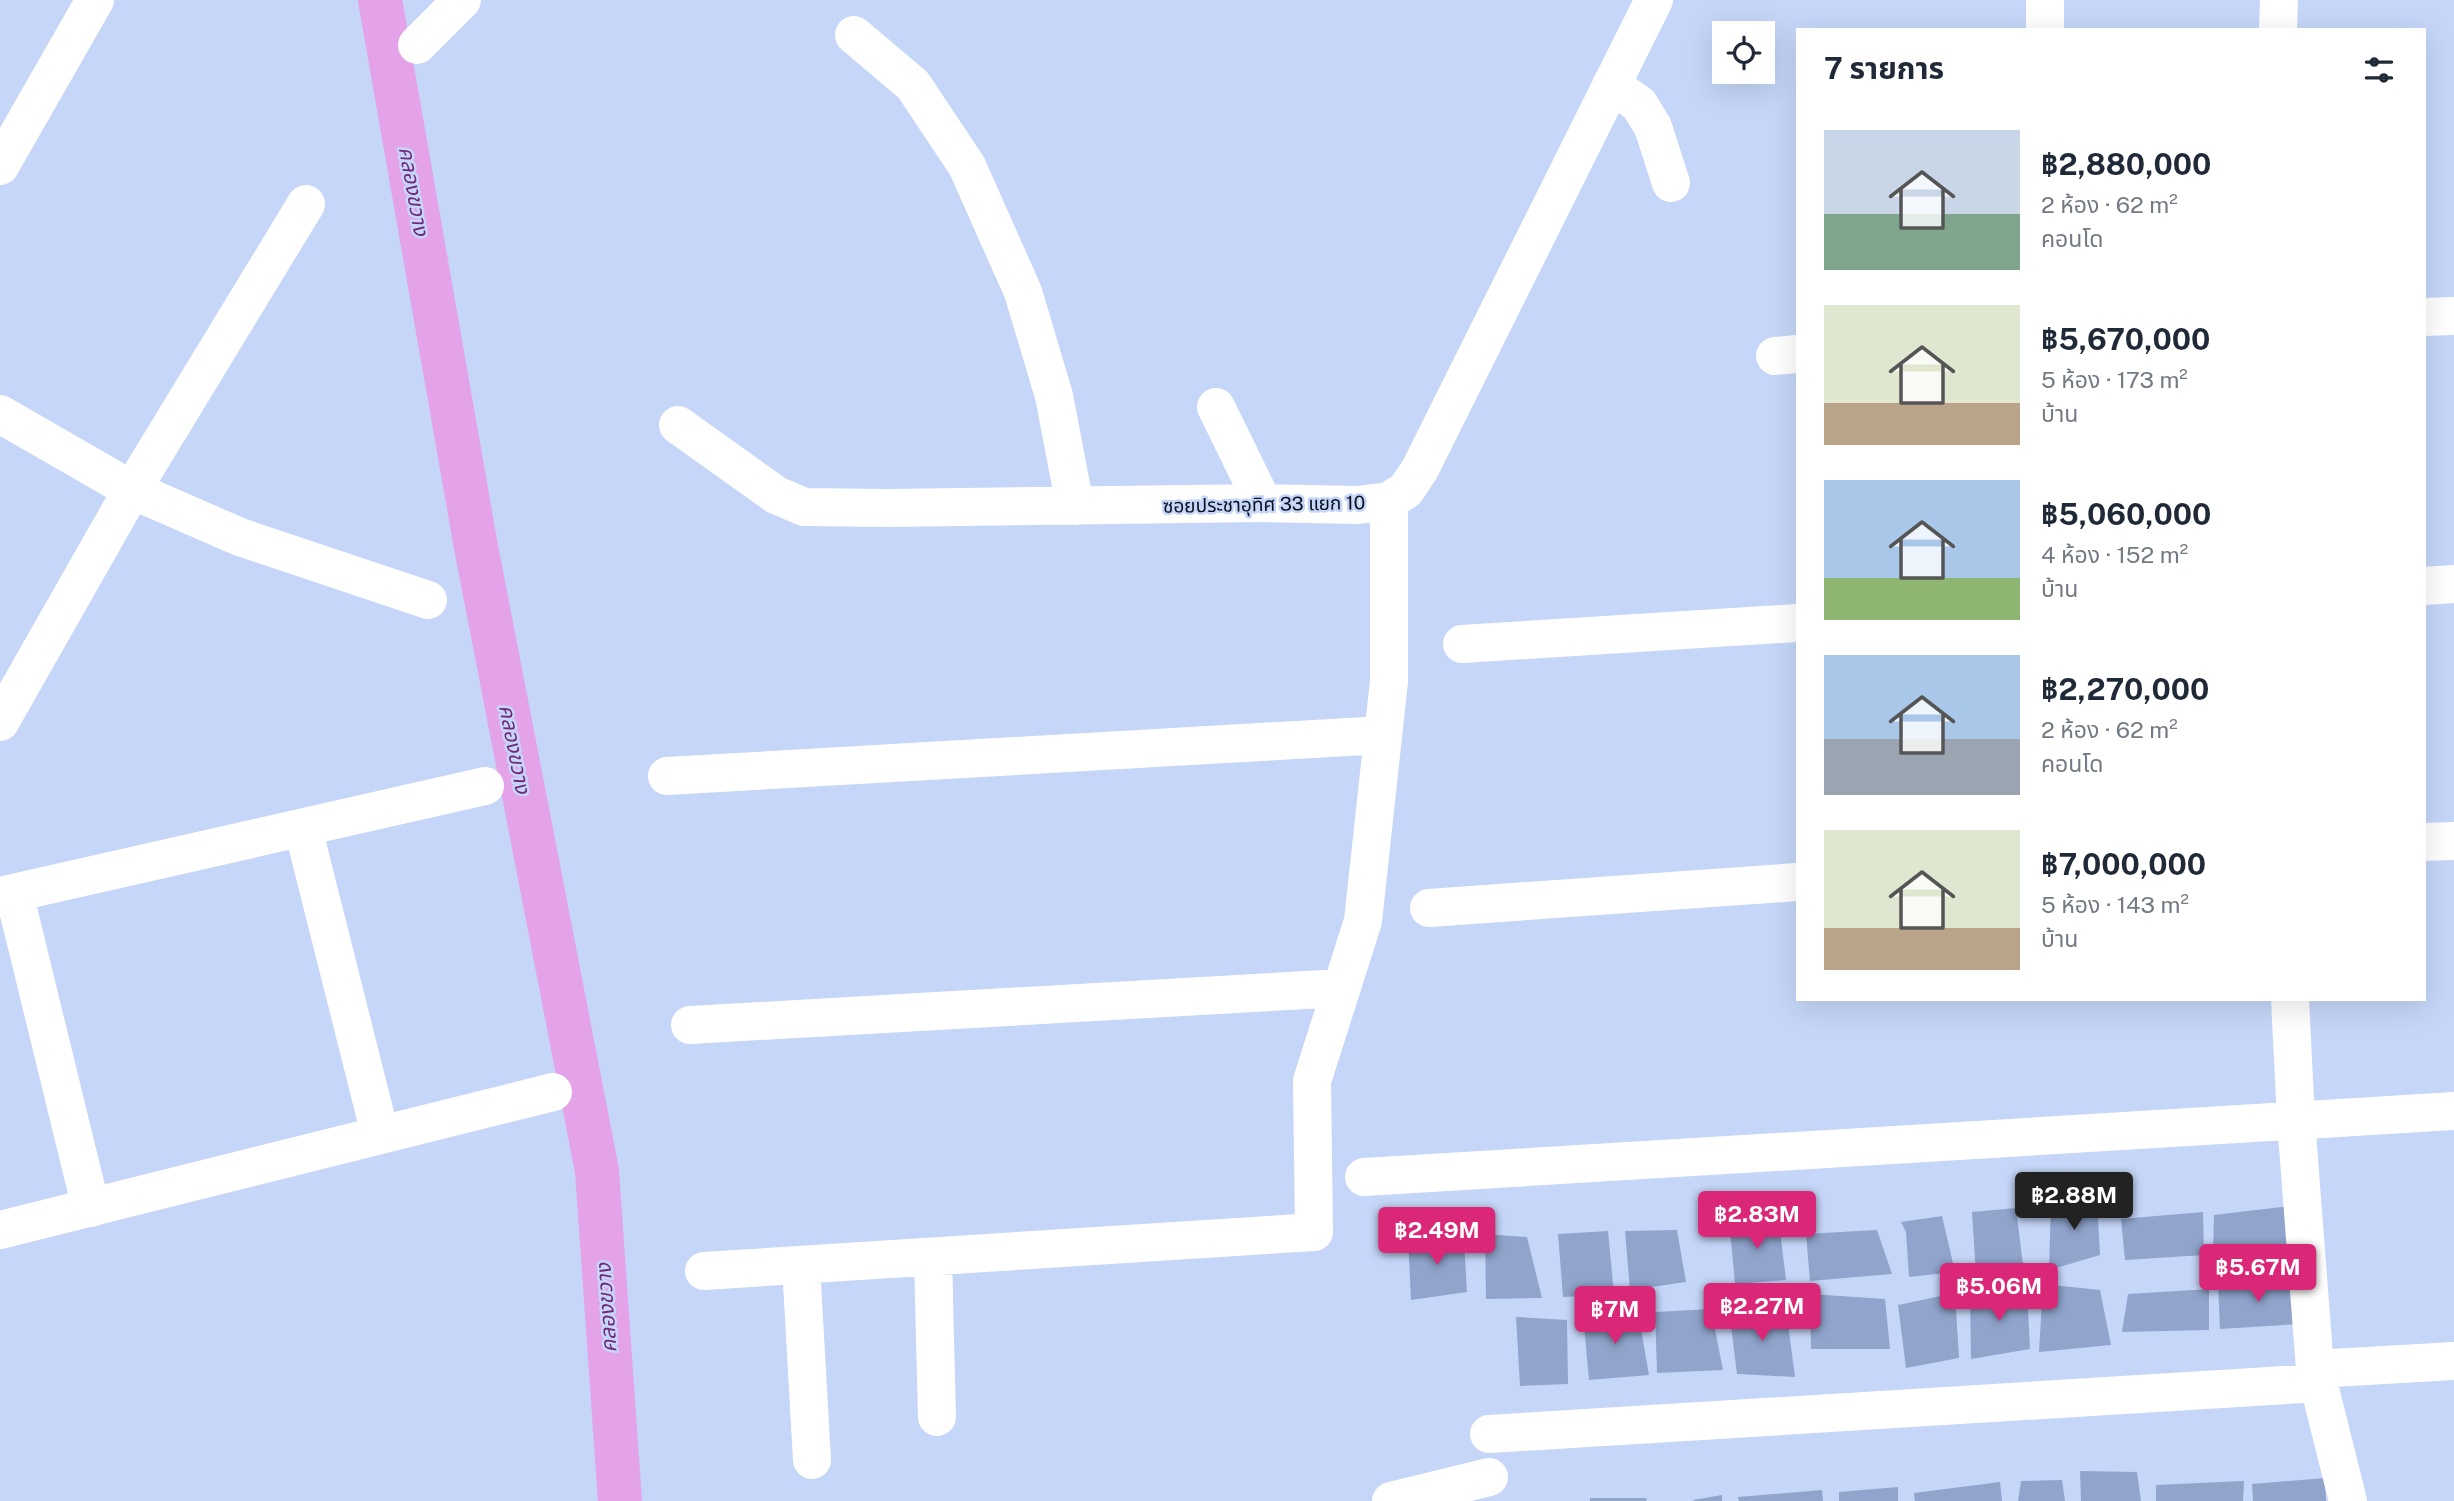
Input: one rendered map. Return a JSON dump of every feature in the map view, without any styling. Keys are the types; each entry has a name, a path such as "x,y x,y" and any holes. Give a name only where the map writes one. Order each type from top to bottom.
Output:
{"street":[{"path":"0,166 95,0"},
{"path":"416,45 462,0"},
{"name":"ซอยประชาอุทิศ 33 แยก 10","path":"678,425 776,495 804,507 1263,503 1357,505 1389,500 1406,490 1420,468 1654,0"},
{"path":"2045,0 2045,28"},
{"path":"2278,28 2279,0"},
{"path":"855,35 913,85 967,166 1023,292 1054,396 1075,506"},
{"path":"1611,85 1639,104 1653,127 1671,183"},
{"path":"0,722 132,490 306,204"},
{"path":"2426,317 2454,316"},
{"path":"1216,407 1263,503"},
{"path":"0,414 132,490 240,537 428,600"},
{"path":"704,1271 1314,1232 1312,1081 1363,921 1389,681 1389,500"},
{"path":"2426,586 2454,584"},
{"path":"1462,644 1796,623"},
{"path":"667,776 1383,735"},
{"path":"91,1208 7,894 485,786"},
{"path":"303,828 380,1135"},
{"path":"2426,842 2454,841"},
{"path":"1429,908 1796,882"},
{"path":"690,1025 1342,988"},
{"path":"2290,1001 2296,1120 2317,1376 2348,1501"},
{"path":"0,1230 552,1092"},
{"path":"1364,1177 2454,1111"},
{"path":"933,1257 937,1417"},
{"path":"802,1265 811,1460"},
{"path":"1489,1434 2317,1376 2454,1361"},
{"path":"1391,1501 1489,1476"}],"building":[{"path":"2097,1199 2100,1255 2049,1270 2051,1203"},
{"path":"2290,1206 2292,1255 2213,1254 2214,1215"},
{"path":"2016,1208 2024,1273 1976,1274 1972,1212"},
{"path":"2203,1212 2204,1255 2125,1260 2121,1219"},
{"path":"1942,1216 1955,1272 1909,1277 1906,1232 1901,1222"},
{"path":"1729,1219 1779,1222 1786,1280 1735,1284"},
{"path":"1677,1230 1686,1282 1630,1290 1625,1231"},
{"path":"1877,1230 1892,1274 1810,1281 1806,1234"},
{"path":"1608,1231 1614,1294 1563,1297 1558,1234"},
{"path":"1485,1234 1527,1237 1542,1298 1486,1299"},
{"path":"1408,1236 1464,1240 1467,1292 1411,1300"},
{"path":"2295,1278 2299,1324 2220,1329 2218,1283"},
{"path":"2043,1284 2100,1290 2111,1345 2039,1352"},
{"path":"2209,1289 2209,1330 2122,1332 2128,1294"},
{"path":"2027,1290 2030,1349 1971,1359 1970,1291"},
{"path":"1955,1293 1959,1358 1906,1368 1898,1305"},
{"path":"1810,1294 1885,1299 1890,1349 1811,1349"},
{"path":"1711,1309 1723,1370 1657,1373 1655,1312"},
{"path":"1786,1309 1795,1377 1737,1374 1729,1310"},
{"path":"1638,1312 1649,1375 1589,1380 1583,1315"},
{"path":"1516,1317 1567,1320 1568,1384 1520,1386"},
{"path":"2080,1471 2137,1472 2141,1501 2081,1501"},
{"path":"2325,1478 2326,1501 2253,1501 2252,1484"},
{"path":"2062,1480 2065,1501 2018,1501 2021,1481"},
{"path":"2244,1481 2243,1501 2156,1501 2156,1485"},
{"path":"2000,1482 2002,1501 1915,1501 1914,1493"},
{"path":"1898,1487 1898,1501 1839,1501 1839,1492"},
{"path":"1822,1490 1823,1501 1739,1501 1738,1497"},
{"path":"1722,1495 1722,1501 1693,1500"},
{"path":"1590,1498 1646,1498 1647,1501 1590,1501"}],"waterway":[{"name":"คลองขวาง","path":"380,0 476,547 597,1171 620,1501"}]}
